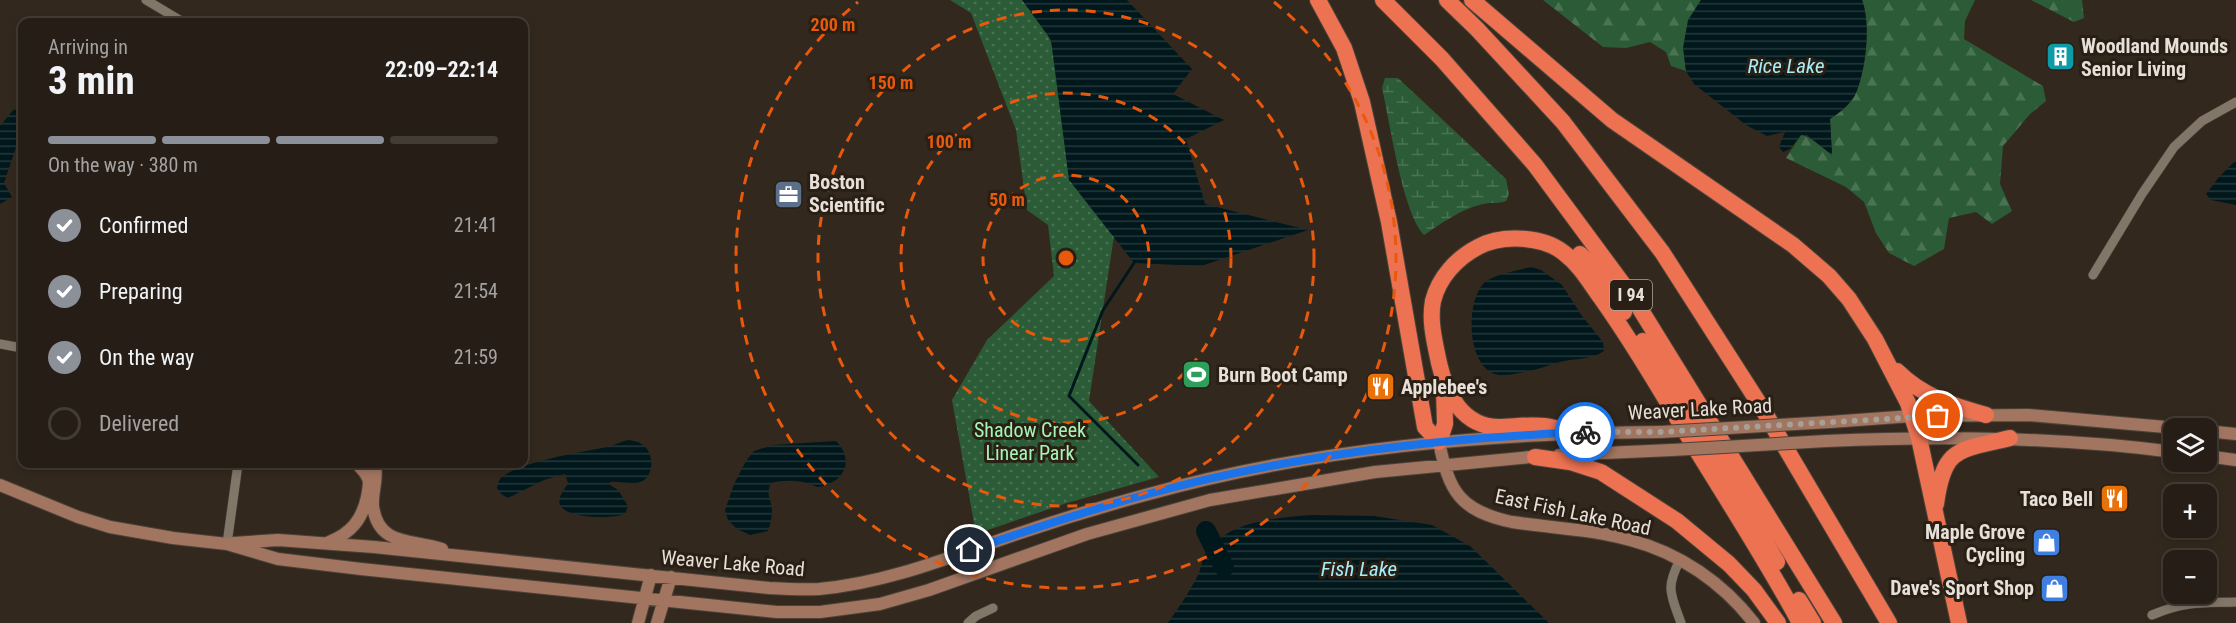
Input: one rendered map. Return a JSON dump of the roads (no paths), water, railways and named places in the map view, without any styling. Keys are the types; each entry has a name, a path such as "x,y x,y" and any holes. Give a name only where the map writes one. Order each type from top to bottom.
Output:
{"highway":[{"path":"1318,0 1344,48 1362,102 1389,222 1425,427 1439,442 1445,424 1443,379 1431,315 1426,302 1429,285 1442,262 1460,246 1485,233 1509,230 1527,231 1557,238 1583,256 1598,273 1672,384 1813,623"},
{"name":"I 94","path":"1383,0 1442,59 1535,165 1634,299 1834,623"},
{"name":"I 94","path":"1447,0 1563,122 1662,252 1762,408 1889,623"},
{"path":"1472,0 1612,120 1812,260 1849,299 1887,362 1908,403 1919,438 1959,623"},
{"path":"1431,315 1440,281 1465,254 1483,244 1522,239 1544,242 1564,252 1580,268 1630,339 1800,623"},
{"path":"1887,362 1906,381 1924,394 1941,402 1986,415"},
{"path":"1443,379 1452,400 1464,414 1478,423 1496,427 1543,426 1570,432"},
{"path":"1935,511 1941,477 1948,460 1962,450 2010,438"},
{"path":"1535,457 1570,462 1601,472 1677,521 1729,564 1754,590 1778,623"}],"main road":[{"name":"Weaver Lake Road","path":"227,544 278,540 326,543 807,590 848,585 912,570 1058,520 1150,493 1324,457 1439,442 1570,432 1661,432 1912,416 2059,417 2163,427"},
{"path":"2217,432 2236,434"},
{"name":"Weaver Lake Road","path":"0,485 64,512 110,527 173,538 227,544 279,559 777,612 820,612 858,608 929,590 1087,534 1180,507 1212,499 1335,478 1535,457 1919,438 2077,441 2163,451"},
{"name":"East Fish Lake Road","path":"1439,442 1444,465 1454,491 1470,506 1484,514 1512,522 1624,538 1643,544 1680,560 1708,577 1725,590 1754,623"},
{"path":"2217,457 2236,460"},
{"path":"326,543 350,530 363,514 369,488 368,478 360,468"},
{"path":"376,468 378,477 373,507 384,530 397,540 427,544 460,556"},
{"path":"638,623 651,575"},
{"path":"657,623 662,600 671,577"}],"street":[{"path":"146,0 176,18"},
{"path":"2093,275 2155,175 2180,140 2213,113 2236,102"},
{"path":"0,344 18,347"},
{"path":"227,544 237,468"},
{"path":"1680,560 1670,584 1681,623"},
{"path":"2152,615 2173,606 2188,603 2236,602"},
{"path":"968,623 976,616 993,608"}],"water":[{"path":"1022,0 1127,0 1192,69 1173,94 1224,120 1186,139 1205,204 1308,230 1201,266 1134,263 1069,180 1051,40"},
{"name":"Rice Lake","path":"1701,0 1862,0 1867,34 1862,72 1854,97 1845,108 1830,119 1832,155 1807,135 1801,135 1790,149 1783,152 1779,147 1785,132 1767,136 1746,125 1694,84 1686,71 1683,48 1688,20"},
{"path":"15,108 18,108 18,141 4,183 12,197 0,204 0,126"},
{"path":"2236,160 2236,205 2211,200 2206,194"},
{"path":"1531,267 1541,270 1562,285 1582,316 1603,342 1604,351 1594,356 1560,362 1525,372 1506,375 1492,373 1484,366 1474,344 1472,318 1477,293 1483,284 1492,278"},
{"path":"623,441 640,443 647,449 651,459 650,471 645,480 632,483 610,482 628,506 625,514 590,517 564,510 559,502 568,483 565,474 544,480 508,498 497,488 503,476 520,468 528,468 528,465 553,458 607,447"},
{"path":"836,441 842,449 846,464 840,476 834,481 817,487 794,481 771,483 769,494 772,514 768,531 750,535 737,529 728,520 725,510 734,484 754,451 773,445"},
{"name":"Fish Lake","path":"1311,515 1374,516 1432,525 1470,546 1549,623 1168,623 1195,582 1206,552 1218,540 1230,532 1256,522"}],"waterway":[{"path":"1134,263 1103,310 1069,396 1138,465"},
{"path":"1206,531 1224,567"}],"place":[{"name":"Woodland Mounds Senior Living","path":"2060,57"},
{"name":"Boston Scientific","path":"788,194"},
{"name":"Burn Boot Camp","path":"1197,375"},
{"name":"Applebee's","path":"1380,387"},
{"name":"Taco Bell","path":"2114,499"},
{"name":"Maple Grove Cycling","path":"2046,543"},
{"name":"Dave's Sport Shop","path":"2055,588"}],"park label":[{"name":"Shadow Creek Linear Park","path":"1030,442"}]}
